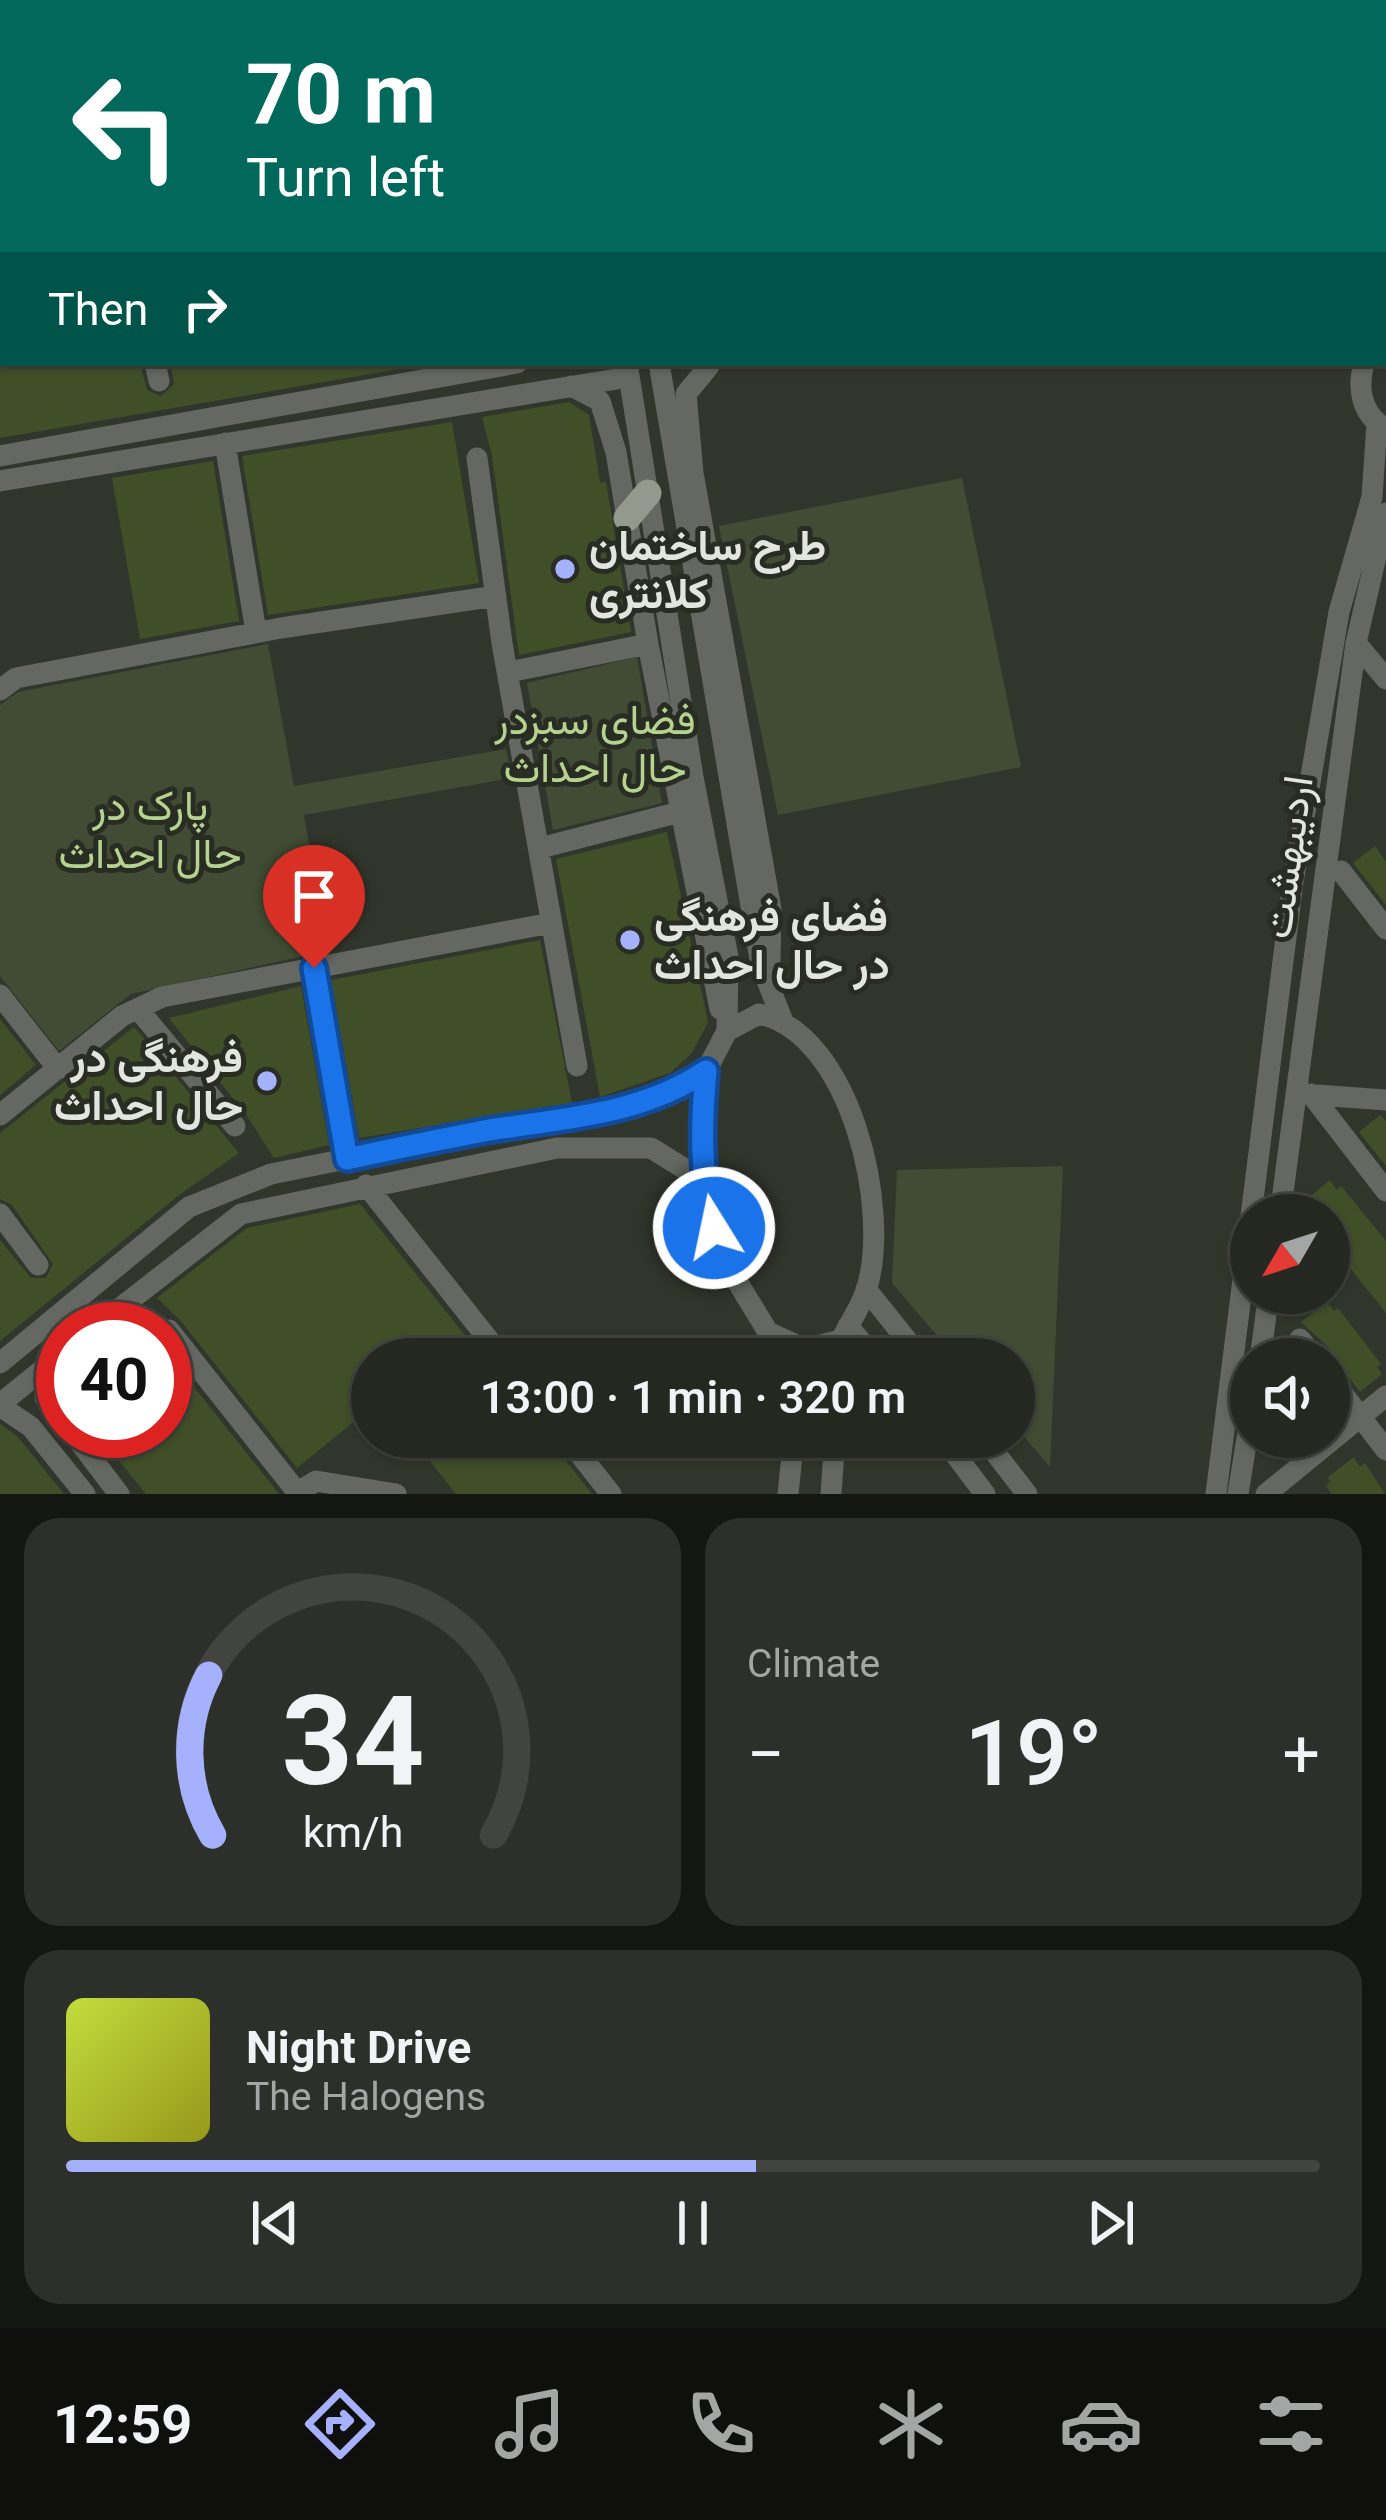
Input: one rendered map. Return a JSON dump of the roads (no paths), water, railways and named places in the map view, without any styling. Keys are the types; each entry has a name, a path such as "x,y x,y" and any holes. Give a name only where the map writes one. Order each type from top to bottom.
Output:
{"main road":[{"path":"627,518 647,494"}],"street":[{"path":"0,456 500,366"},
{"path":"694,366 660,369 761,965 782,1018"},
{"path":"714,366 686,394 693,473 770,909 770,992"},
{"path":"1342,366 1359,387"},
{"path":"1216,1494 1294,882 1339,612 1372,497 1381,426 1363,404 1359,387 1363,366"},
{"path":"0,481 571,386 628,370 693,777 728,957 727,1030 706,1071 701,1131 704,1181 714,1228 732,1273 768,1332 782,1338"},
{"path":"571,386 600,401 616,452 714,993 727,1030"},
{"path":"225,443 256,632"},
{"path":"477,458 508,672 578,1066"},
{"name":"اردیبهشت","path":"1284,1194 1303,1094 1356,643 1386,513"},
{"path":"0,690 16,678 256,632 496,596"},
{"path":"1356,643 1386,679"},
{"path":"508,672 648,644"},
{"path":"540,848 680,812"},
{"path":"1341,871 1386,928"},
{"path":"0,1115 122,1016 162,997 551,923"},
{"path":"314,968 347,1159"},
{"path":"0,995 58,1069"},
{"path":"138,1009 235,1126"},
{"path":"727,1030 759,1014 782,1018 803,1034 829,1068 863,1146 873,1226 866,1289 845,1338"},
{"path":"0,1364 189,1207 271,1174 486,1131 615,1112 683,1087 706,1071"},
{"path":"1303,1094 1386,1100"},
{"path":"1303,1094 1386,1191"},
{"path":"128,1302 241,1214 366,1185 557,1148 652,1148 704,1181"},
{"path":"366,1185 487,1338"},
{"path":"0,1214 38,1264"},
{"path":"866,1289 905,1338"},
{"path":"192,1360 296,1493 316,1481 396,1494"},
{"path":"36,1375 0,1405 31,1427 86,1494 114,1487 92,1458"},
{"path":"1266,1494 1386,1396"},
{"path":"1350,1404 1386,1450"},
{"path":"583,1458 611,1494"},
{"path":"788,1494 792,1458"},
{"path":"831,1494 834,1458"},
{"path":"958,1458 985,1494"},
{"path":"1000,1458 1028,1494"},
{"path":"1238,1494 1244,1458"}],"place":[{"name":"طرح ساختمان کلانتری","path":"565,569"},
{"name":"فضای فرهنگی در حال احداث","path":"630,940"},
{"name":"فرهنگی در حال احداث","path":"267,1081"}],"park label":[{"name":"فضای سبزدر حال احداث","path":"595,743"},
{"name":"پارک در حال احداث","path":"150,829"}]}
